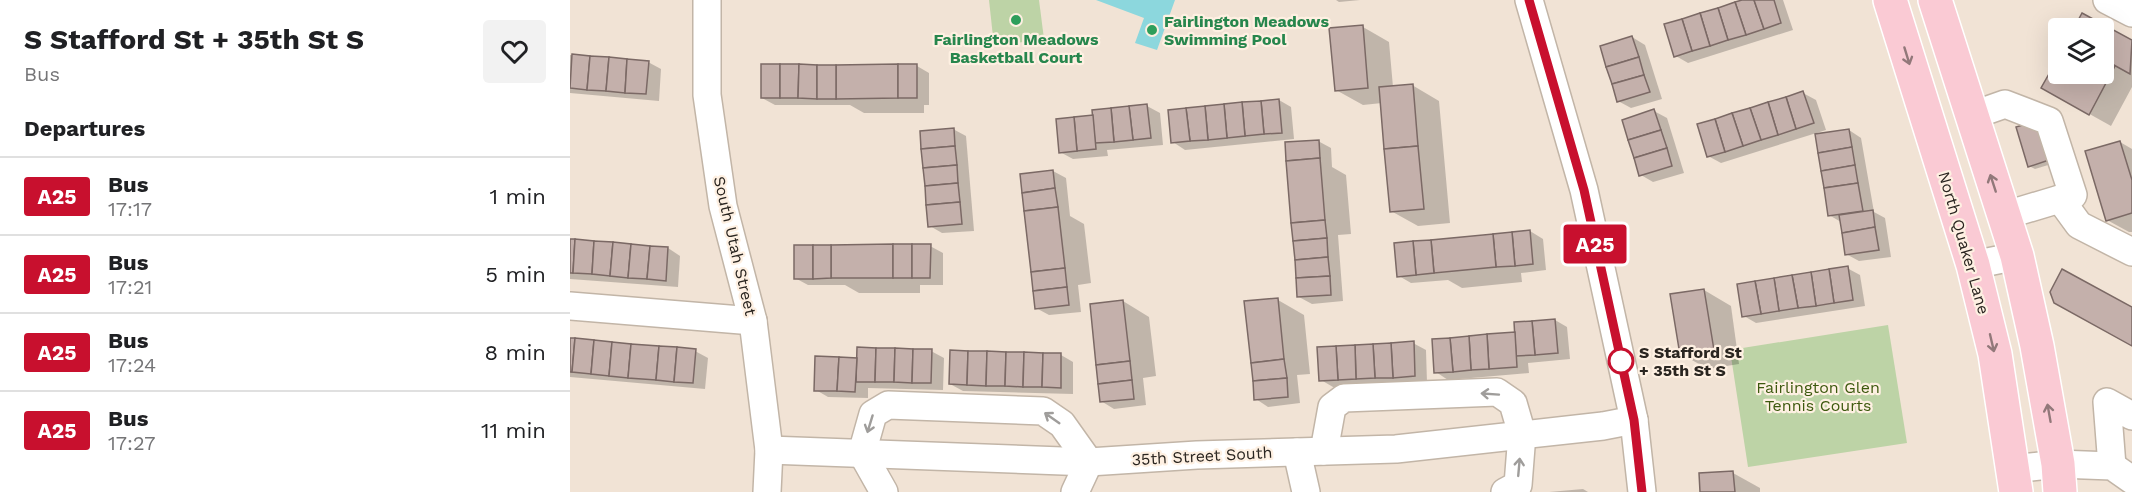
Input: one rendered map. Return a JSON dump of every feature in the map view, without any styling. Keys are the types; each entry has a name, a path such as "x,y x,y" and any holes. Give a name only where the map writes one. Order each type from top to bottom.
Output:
{"main road":[{"name":"North Quaker Lane","path":"1890,0 1973,265 1995,354 2014,481"},
{"path":"1935,0 2017,256 2031,314 2059,478"}],"street":[{"name":"South Utah Street","path":"707,0 707,95 723,206 753,321 769,450 767,492"},
{"path":"1529,0 1584,190 1634,420 1642,492"},
{"path":"2108,0 2132,13"},
{"path":"1971,116 2005,104 2049,121 2073,195 2003,216"},
{"path":"2060,198 2079,225 2132,252"},
{"path":"1973,265 2017,256"},
{"path":"570,306 753,321"},
{"path":"1324,451 1332,407 1344,398 1497,392 1513,403 1522,434 1518,485 1505,492"},
{"path":"2014,481 2122,473 2108,402 2132,416"},
{"path":"884,492 862,453 873,414 888,405 1043,411 1062,424 1089,462 1075,492"},
{"name":"35th Street South","path":"769,450 1089,462 1197,455 1396,449 1603,426 1634,420"},
{"path":"1297,452 1306,492"}],"green space":[{"name":"Fairlington Meadows Basketball Court","path":"989,0 1039,0 1044,39 994,46"},
{"name":"Fairlington Glen Tennis Courts","path":"1888,325 1907,443 1748,467 1730,350"}],"water":[{"name":"Fairlington Meadows Swimming Pool","path":"1096,0 1175,0 1157,50 1135,43 1144,18"}],"building":[{"path":"1754,0 1764,29 1746,35 1735,2"},
{"path":"1754,0 1774,0 1781,23 1764,29"},
{"path":"1735,2 1746,35 1728,40 1718,8"},
{"path":"1718,8 1728,40 1710,46 1700,13"},
{"path":"1700,13 1710,46 1692,51 1682,19"},
{"path":"2082,13 2091,18 2079,18"},
{"path":"1682,19 1692,51 1674,57 1664,24"},
{"path":"1363,25 1368,88 1335,91 1329,28"},
{"path":"2114,30 2132,40 2130,74 2114,65"},
{"path":"1632,36 1639,57 1606,67 1600,46"},
{"path":"572,54 590,56 587,90 570,88"},
{"path":"590,56 609,57 606,91 587,90"},
{"path":"609,57 627,59 625,93 606,91"},
{"path":"1639,57 1644,75 1612,84 1606,67"},
{"path":"627,59 649,61 646,94 625,93"},
{"path":"761,64 780,64 780,98 761,98"},
{"path":"780,64 799,64 798,98 780,98"},
{"path":"799,64 817,65 817,99 798,98"},
{"path":"898,64 898,98 836,99 836,65"},
{"path":"898,64 917,64 917,98 898,98"},
{"path":"817,65 836,65 836,99 817,99"},
{"path":"1644,75 1650,92 1617,102 1612,84"},
{"path":"2048,76 2048,84 2105,84 2089,115 2041,88"},
{"path":"1413,84 1418,146 1384,149 1379,87"},
{"path":"1803,91 1814,123 1796,129 1786,97"},
{"path":"1786,97 1796,129 1778,135 1768,102"},
{"path":"1279,99 1282,133 1264,134 1261,101"},
{"path":"1261,101 1264,134 1245,136 1242,102"},
{"path":"1242,102 1245,136 1227,138 1224,104"},
{"path":"1768,102 1778,135 1761,140 1750,108"},
{"path":"1147,104 1151,138 1133,140 1129,106"},
{"path":"1224,104 1227,138 1208,140 1205,106"},
{"path":"1129,106 1133,140 1114,142 1111,108"},
{"path":"1205,106 1208,140 1190,141 1186,108"},
{"path":"1111,108 1114,142 1095,143 1092,110"},
{"path":"1186,108 1190,141 1171,143 1168,110"},
{"path":"1750,108 1761,140 1743,146 1732,113"},
{"path":"1654,109 1661,130 1628,140 1622,120"},
{"path":"1732,113 1743,146 1725,152 1715,119"},
{"path":"1093,115 1096,149 1077,151 1074,117"},
{"path":"1074,117 1077,151 1059,153 1056,119"},
{"path":"1715,119 1725,152 1707,157 1697,124"},
{"path":"2040,120 2052,159 2028,167 2016,127"},
{"path":"954,128 955,146 921,149 920,131"},
{"path":"1849,129 1852,147 1818,153 1815,134"},
{"path":"1661,130 1667,148 1634,158 1628,140"},
{"path":"1319,140 1320,158 1286,161 1285,142"},
{"path":"2120,141 2132,180 2132,213 2106,221 2085,151"},
{"path":"955,146 957,165 923,168 921,149"},
{"path":"1418,146 1424,209 1390,212 1384,149"},
{"path":"1852,147 1855,165 1821,171 1818,153"},
{"path":"1667,148 1672,166 1639,176 1634,158"},
{"path":"1320,158 1325,220 1291,223 1286,161"},
{"path":"957,165 958,183 925,186 923,168"},
{"path":"1855,165 1858,183 1824,188 1821,171"},
{"path":"1053,170 1055,188 1022,193 1020,174"},
{"path":"958,183 960,202 926,205 925,186"},
{"path":"1858,183 1863,211 1828,216 1824,188"},
{"path":"1055,188 1058,207 1024,211 1022,193"},
{"path":"960,202 962,224 928,227 926,205"},
{"path":"1058,207 1065,268 1031,272 1024,211"},
{"path":"1873,210 1875,227 1842,233 1839,215"},
{"path":"1325,220 1327,238 1293,241 1291,223"},
{"path":"1875,227 1879,250 1845,255 1842,233"},
{"path":"1530,230 1533,264 1515,266 1512,232"},
{"path":"1512,232 1515,266 1496,267 1493,234"},
{"path":"1493,234 1496,267 1434,273 1431,240"},
{"path":"1327,238 1328,257 1295,260 1293,241"},
{"path":"570,239 575,239 573,273 570,273"},
{"path":"575,239 594,241 592,274 573,273"},
{"path":"1431,240 1434,273 1416,275 1413,241"},
{"path":"594,241 613,242 610,276 592,274"},
{"path":"1413,241 1416,275 1397,277 1394,243"},
{"path":"613,242 631,244 628,278 610,276"},
{"path":"631,244 650,246 647,279 628,278"},
{"path":"893,244 893,278 831,278 831,245"},
{"path":"893,244 912,244 912,278 893,278"},
{"path":"912,244 931,244 930,278 912,278"},
{"path":"794,245 813,245 813,279 794,279"},
{"path":"813,245 831,245 831,278 813,279"},
{"path":"650,246 668,247 666,281 647,279"},
{"path":"1328,257 1330,276 1296,278 1295,260"},
{"path":"1848,266 1853,300 1834,303 1829,269"},
{"path":"1065,268 1067,287 1033,291 1031,272"},
{"path":"1829,269 1834,303 1816,306 1811,272"},
{"path":"2062,269 2132,307 2132,346 2054,303 2050,292"},
{"path":"1811,272 1816,306 1798,308 1792,275"},
{"path":"1792,275 1798,308 1779,311 1774,278"},
{"path":"1330,276 1331,295 1297,297 1296,278"},
{"path":"1774,278 1779,311 1761,314 1755,281"},
{"path":"1755,281 1761,314 1742,317 1737,284"},
{"path":"1067,287 1069,305 1035,309 1033,291"},
{"path":"1704,289 1714,350 1680,355 1670,294"},
{"path":"1278,298 1284,359 1251,363 1244,301"},
{"path":"1123,300 1130,361 1096,365 1090,304"},
{"path":"1555,319 1558,353 1535,355 1532,321"},
{"path":"1532,321 1535,355 1516,356 1514,322"},
{"path":"1515,332 1517,367 1489,369 1487,334"},
{"path":"1487,334 1489,369 1471,370 1469,336"},
{"path":"1469,336 1471,370 1453,372 1450,338"},
{"path":"570,338 575,338 572,372 570,372"},
{"path":"575,338 594,340 591,374 572,372"},
{"path":"1450,338 1453,372 1434,373 1432,339"},
{"path":"594,340 612,342 609,376 591,374"},
{"path":"1414,341 1415,376 1393,378 1391,343"},
{"path":"612,342 631,344 628,378 609,376"},
{"path":"1391,343 1393,378 1375,378 1373,344"},
{"path":"631,344 659,346 656,380 628,378"},
{"path":"1373,344 1375,378 1356,379 1355,345"},
{"path":"1355,345 1356,379 1338,380 1336,346"},
{"path":"659,346 677,347 674,382 656,380"},
{"path":"1336,346 1338,380 1319,381 1317,347"},
{"path":"677,347 696,349 693,383 674,382"},
{"path":"857,347 876,348 875,382 856,382"},
{"path":"876,348 895,348 894,382 875,382"},
{"path":"895,348 913,349 912,383 894,382"},
{"path":"913,349 932,349 931,383 912,383"},
{"path":"950,350 968,351 967,385 949,384"},
{"path":"968,351 987,351 986,386 967,385"},
{"path":"987,351 1006,352 1005,386 986,386"},
{"path":"1006,352 1024,352 1023,387 1005,386"},
{"path":"1024,352 1043,353 1042,387 1023,387"},
{"path":"1043,353 1061,353 1061,388 1042,387"},
{"path":"815,356 839,357 837,391 814,391"},
{"path":"839,357 857,358 855,392 837,391"},
{"path":"1284,359 1287,378 1253,381 1251,363"},
{"path":"1130,361 1132,380 1098,384 1096,365"},
{"path":"1287,378 1288,397 1254,400 1253,381"},
{"path":"1132,380 1134,399 1100,402 1098,384"},
{"path":"1733,471 1735,492 1700,492 1699,473"}],"bus line":[{"name":"A25","path":"1529,0 1584,190 1634,420 1642,492"}],"place":[{"name":"Fairlington Meadows Basketball Court","path":"1016,20"},
{"name":"Fairlington Meadows Swimming Pool","path":"1152,30"},
{"name":"S Stafford St + 35th St S","path":"1621,361"}]}
